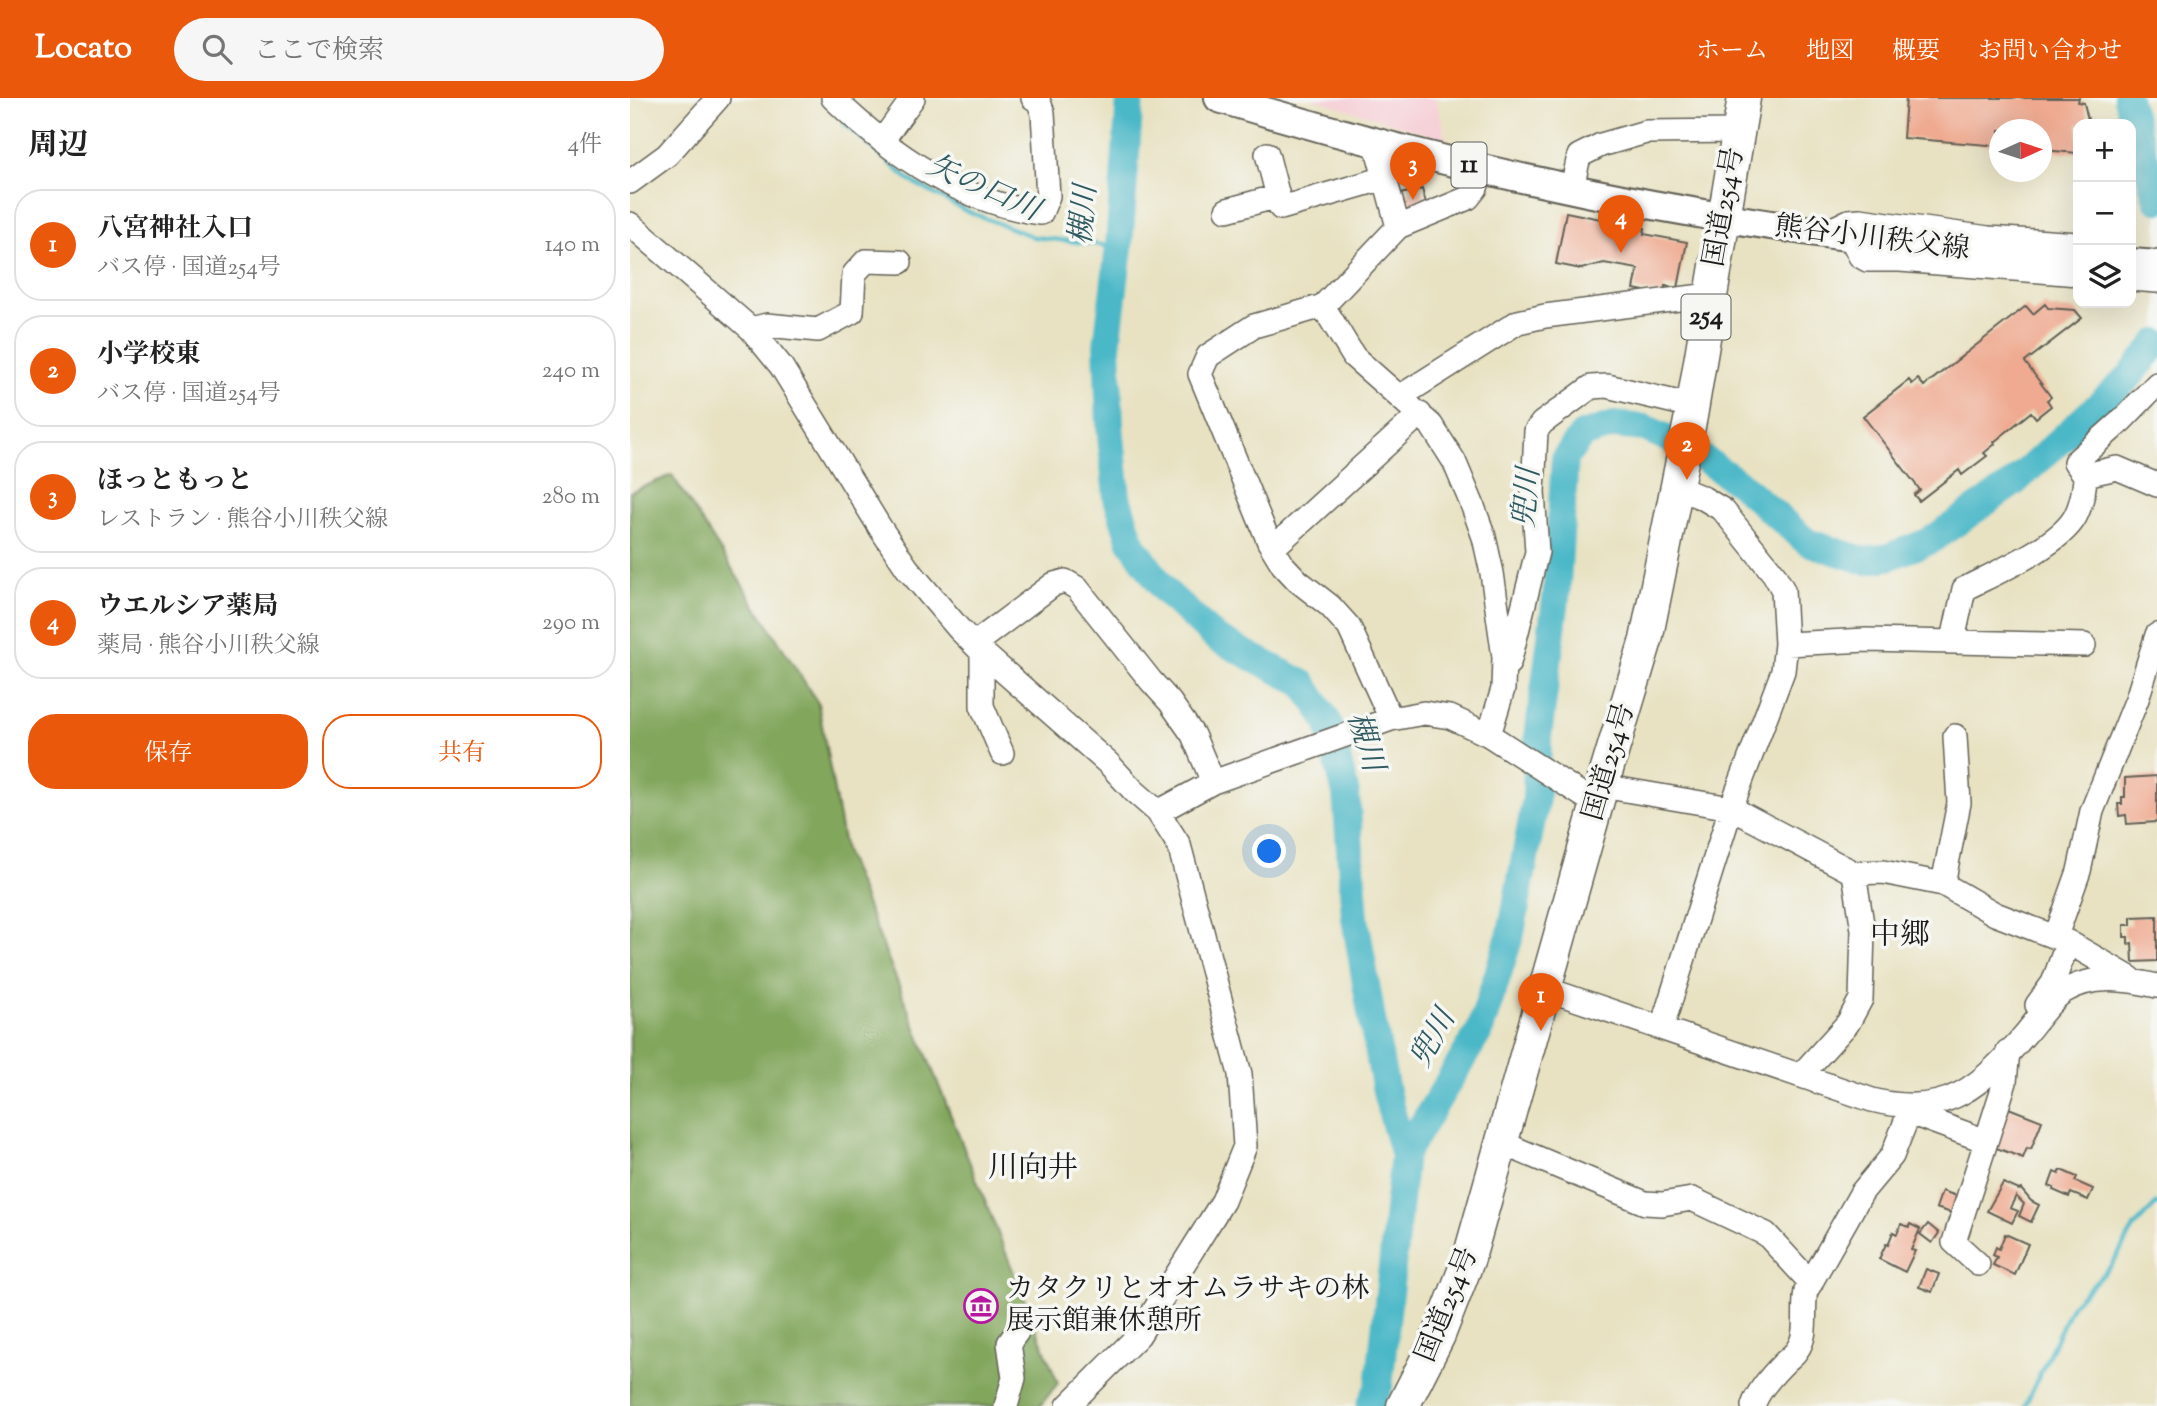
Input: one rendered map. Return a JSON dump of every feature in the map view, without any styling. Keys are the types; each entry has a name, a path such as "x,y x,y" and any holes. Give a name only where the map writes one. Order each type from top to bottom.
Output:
{"highway":[{"name":"国道254号","path":"1404,1406 1440,1335 1469,1258 1646,640 1691,411 1745,98"}],"main road":[{"name":"熊谷小川秩父線","path":"1219,98 1482,168 1723,218 1851,238 1987,253 2073,259"},
{"path":"2136,265 2156,275"}],"street":[{"path":"630,182 667,155 718,98"},
{"path":"832,98 882,141 954,186 1013,209 1041,213 1048,196 1043,113 1038,100 1033,98"},
{"path":"882,141 913,98"},
{"path":"1572,188 1579,156 1601,145 1646,132 1739,131"},
{"path":"1375,141 1398,227"},
{"path":"1267,154 1281,208 1385,178"},
{"path":"1388,721 1349,627 1330,606 1298,581 1283,565 1273,548 1200,373 1208,356 1254,326 1323,306 1398,227 1468,198 1475,188 1482,168"},
{"path":"1227,210 1278,196"},
{"path":"1822,234 1849,220 1860,220 1988,238 2073,244"},
{"path":"630,223 751,329 782,366 907,568 978,648 1063,721 1158,812 1178,845 1240,1074 1245,1146 1223,1202 1139,1335 1068,1406"},
{"path":"1851,238 1860,256 1867,260 1900,260 2073,274"},
{"path":"751,329 767,325 818,330 852,312 854,274 866,261 900,262"},
{"path":"2136,278 2156,275"},
{"path":"1401,396 1518,322 1545,316 1710,295"},
{"path":"1323,306 1354,357 1431,425 1454,461 1484,537 1504,657 1503,690"},
{"path":"2085,475 2075,462 2157,384"},
{"path":"1494,738 1537,552 1533,492 1536,431 1542,423 1591,387 1606,386 1691,411"},
{"path":"1273,548 1420,414"},
{"path":"2085,475 2117,468 2157,485"},
{"path":"1953,640 1964,589 2019,561 2063,533 2075,517 2085,475"},
{"path":"1662,1027 1731,808 1783,671 1786,644 1783,590 1774,575 1723,510 1677,483"},
{"path":"978,648 1055,583 1065,581 1077,588 1170,702 1192,735 1213,782"},
{"path":"1978,1264 1954,1242 2006,1082 2006,1057 2013,1037 2053,983 2092,811 2137,699 2157,635"},
{"path":"1786,644 1953,640 2084,645"},
{"path":"978,648 982,706 1002,753"},
{"path":"1158,812 1213,782 1294,752 1388,721 1424,713 1438,714 1494,738 1552,776 1600,796 1731,808 1854,873 1882,872 1943,884 1995,914 2062,939 2133,980"},
{"path":"1943,884 1959,803 1955,736"},
{"path":"1801,1075 1848,1023 1861,999 1863,930 1854,873"},
{"path":"1911,1110 1957,1095 1985,1079 2044,1010 2063,992 2090,981 2133,980 2157,986"},
{"path":"1546,989 1872,1100 1911,1110 1986,1141"},
{"path":"1753,1406 1762,1389 1784,1362 1797,1351 1803,1338 1803,1305 1811,1283 1862,1192 1892,1156 1911,1110"},
{"path":"1502,1143 1645,1203 1662,1204 1692,1199 1766,1234 1811,1283"},
{"path":"1006,1406 1014,1378 1009,1343 1017,1332"}],"shaded area":[{"path":"1311,98 1436,98 1446,140"}],"green space":[{"path":"672,475 818,703 845,851 1058,1383 1040,1406 630,1406 630,492"}],"building":[{"path":"1906,98 2079,98 2078,102 2084,103 2088,119 2073,119 2073,153 2052,151 2052,119 1989,119 1989,145 1903,138"},
{"path":"1422,189 1427,207 1405,212 1400,194"},
{"path":"1566,212 1645,228 1644,234 1687,242 1678,288 1665,286 1663,295 1634,289 1638,269 1604,263 1581,269 1556,264"},
{"path":"2045,304 2048,308 2075,310 2082,318 2025,362 2051,397 2047,400 2051,406 2036,418 2031,412 1994,442 1984,453 1987,456 1962,475 1959,470 1919,501 1914,495 1920,490 1863,416 1909,380 1912,384 1918,379 1924,386 2026,306 2033,314"},
{"path":"2157,776 2157,822 2127,824 2126,815 2119,816 2118,804 2122,804 2122,797 2125,797 2125,778"},
{"path":"2157,916 2157,961 2133,962 2132,943 2128,944 2128,937 2124,937 2124,925 2131,925 2131,917"},
{"path":"2006,1107 2042,1121 2031,1149 2027,1148 2023,1158 1991,1146"},
{"path":"2061,1170 2077,1177 2075,1181 2093,1189 2088,1200 2071,1193 2069,1197 2049,1186 2054,1172 2059,1174"},
{"path":"2003,1183 2021,1189 2031,1201 2039,1205 2031,1222 2019,1216 2024,1204 2016,1196 2010,1208 2018,1211 2012,1223 1987,1211"},
{"path":"1942,1191 1963,1198 1958,1215 1936,1208"},
{"path":"1901,1224 1909,1227 1910,1224 1920,1229 1911,1250 1915,1251 1905,1272 1879,1259 1893,1232 1897,1234"},
{"path":"1928,1224 1939,1233 1932,1243 1920,1234"},
{"path":"2005,1234 2028,1244 2015,1275 1993,1265 1997,1257 1993,1255 1996,1247 1999,1249"},
{"path":"1926,1269 1939,1274 1932,1292 1919,1287"}],"waterway":[{"name":"槻川","path":"1130,98 1119,247 1107,346 1110,426 1117,498 1131,542 1165,591 1216,638 1304,684 1328,722 1346,794 1355,918 1387,1096 1404,1155 1379,1386 1370,1406"},
{"name":"兜川","path":"2127,98 2157,200"},
{"name":"矢の口川","path":"844,123 909,180 964,210 1034,237 1119,247"},
{"name":"兜川","path":"1404,1155 1480,1030 1511,933 1536,798 1538,737 1556,599 1565,458 1582,435 1614,425 1645,428 1685,446 1739,483 1807,542 1865,561 1888,557 1930,541 2015,482 2130,376 2157,343"},
{"path":"2025,1406 2072,1305 2111,1266 2135,1226 2157,1203"}],"place":[{"name":"ほっともっと","path":"1413,200"},
{"name":"ウエルシア薬局","path":"1621,253"},
{"name":"小学校東","path":"1687,480"},
{"name":"八宮神社入口","path":"1541,1031"},
{"name":"カタクリとオオムラサキの林 展示館兼休憩所","path":"981,1306"}],"district":[{"name":"中郷","path":"1900,936"},
{"name":"川向井","path":"1033,1169"}]}
